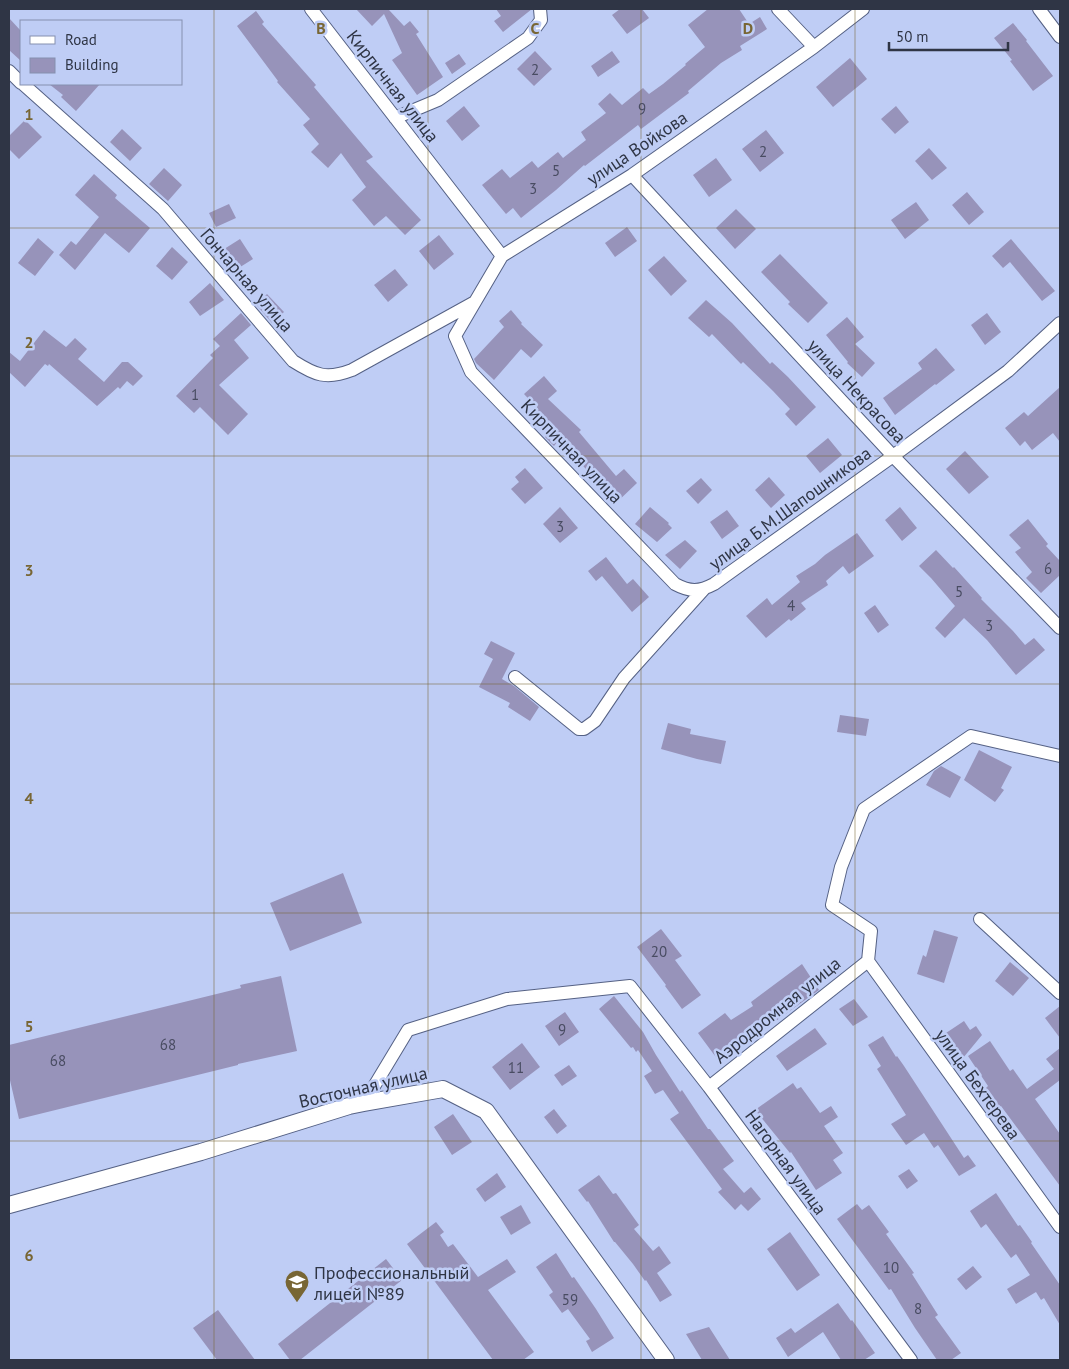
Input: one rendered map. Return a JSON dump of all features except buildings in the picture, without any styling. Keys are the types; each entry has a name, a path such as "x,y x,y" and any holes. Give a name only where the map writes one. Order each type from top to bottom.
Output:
{"street":[{"name":"Кирпичная улица","path":"311,9 502,256"},
{"path":"395,118 438,100 528,38 541,20 540,9"},
{"path":"778,9 814,46"},
{"name":"улица Войкова","path":"455,336 502,256 632,175 863,9"},
{"path":"1038,9 1060,37"},
{"name":"Гончарная улица","path":"9,71 20,81"},
{"name":"Гончарная улица","path":"24,85 163,209 293,361 308,371 320,375 337,376 352,370 475,302"},
{"name":"улица Некрасова","path":"632,175 894,456 1060,628"},
{"name":"улица Б.М.Шапошникова","path":"675,584 684,589 694,590 704,589 714,584 894,456 1008,370 1060,323"},
{"name":"Кирпичная улица","path":"455,336 471,372 675,584"},
{"path":"515,677 579,729 584,729 595,721 624,678 704,589"},
{"path":"868,960 871,931 832,905 841,867 864,809 971,736 1060,756"},
{"path":"980,919 1060,992"},
{"name":"Аэродромная улица","path":"709,1087 868,960"},
{"name":"улица Бехтерева","path":"868,960 1060,1228"},
{"name":"Нагорная улица","path":"364,1103 408,1030 507,1000 630,986 709,1087 911,1360"},
{"name":"Восточная улица","path":"9,1205 201,1152 349,1106 444,1089 486,1111 666,1360"}],"place":[{"name":"Профессиональный лицей №89","path":"297,1303"}]}
